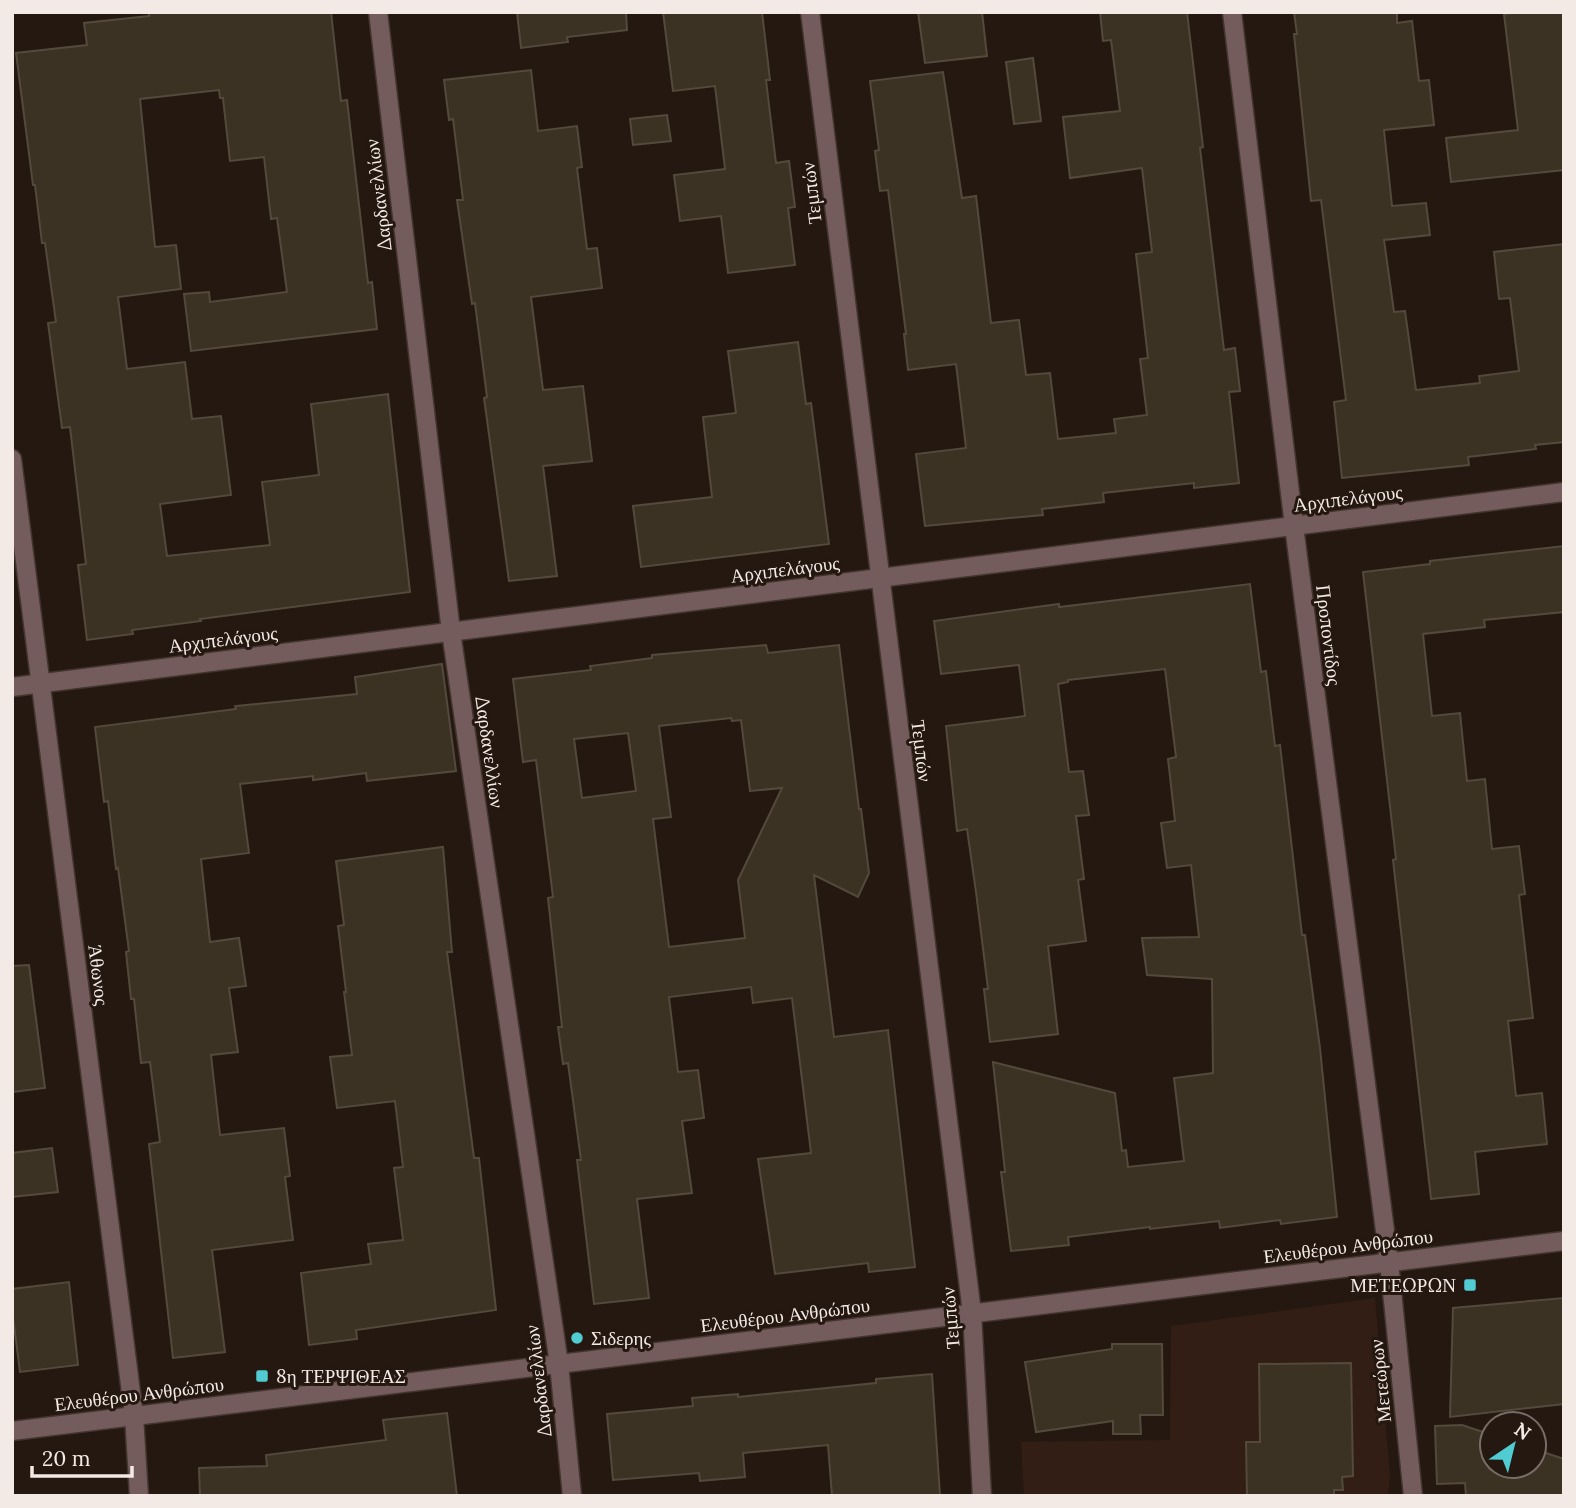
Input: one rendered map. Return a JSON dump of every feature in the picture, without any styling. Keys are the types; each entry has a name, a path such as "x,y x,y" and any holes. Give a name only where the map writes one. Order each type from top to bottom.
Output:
{"street":[{"name":"Δαρδανελλίων","path":"378,12 451,632 559,1364 572,1496"},
{"name":"Τεμπών","path":"810,12 972,1313 982,1496"},
{"name":"Προποντίδος","path":"1232,12 1294,526 1389,1262"},
{"name":"Άθωνος","path":"12,459 134,1416 139,1496"},
{"name":"Αρχιπελάγους","path":"12,687 1564,492"},
{"name":"Ελευθέρου Ανθρώπου","path":"12,1431 1564,1241"},
{"name":"Μετεώρων","path":"1389,1262 1413,1496"}],"shaded area":[{"path":"1375,1298 1390,1476 1388,1496 1024,1496 1021,1442 1170,1440 1171,1326"}],"building":[{"path":"149,12 331,12 341,101 347,100 368,283 372,282 377,329 191,351 184,294 209,292 210,302 287,292 277,218 271,219 264,157 230,161 223,98 220,98 219,90 140,99 155,247 176,245 181,289 118,297 127,369 185,362 192,419 221,416 231,495 160,504 167,556 270,545 262,482 319,475 311,404 388,394 410,592 200,619 201,621 132,630 133,634 87,640 78,565 86,564 70,427 62,428 48,323 56,322 45,243 42,243 33,185 16,53 87,45 84,23 149,16"},
{"path":"517,12 626,12 627,30 567,37 568,42 521,48"},
{"path":"663,12 762,12 770,80 766,80 776,163 789,161 795,207 788,208 795,265 728,273 721,216 680,221 674,175 725,169 715,86 673,91"},
{"path":"918,12 982,12 987,56 925,63"},
{"path":"1100,12 1187,12 1224,350 1235,348 1240,391 1229,392 1239,483 1194,488 1194,483 1103,493 1104,502 1042,509 1043,515 925,526 916,454 966,448 956,364 908,370 888,190 880,191 875,151 879,150 870,81 943,72 962,198 976,196 991,323 1019,320 1026,375 1050,373 1058,439 1116,433 1114,419 1147,415 1140,359 1148,358 1136,254 1152,252 1142,168 1070,178 1063,117 1120,111 1111,40 1103,41"},
{"path":"1294,12 1397,12 1397,23 1412,21 1419,81 1429,80 1434,125 1384,130 1392,206 1426,203 1430,235 1384,240 1394,312 1405,311 1416,390 1480,383 1479,376 1519,371 1510,298 1499,299 1494,252 1564,244 1564,442 1535,445 1536,449 1468,457 1469,465 1342,478 1334,402 1346,400 1321,200 1311,201"},
{"path":"1564,12 1564,170 1451,182 1446,138 1518,130 1504,14"},
{"path":"1033,58 1041,121 1014,124 1006,62"},
{"path":"531,70 538,131 577,126 582,167 577,168 587,249 597,248 602,288 531,297 543,390 583,386 592,461 543,466 557,576 509,581 484,398 487,397 475,303 472,304 457,200 463,200 453,119 449,120 444,80"},
{"path":"667,115 671,141 633,145 630,119"},
{"path":"798,342 806,404 811,403 829,544 641,567 633,506 712,497 703,417 736,413 728,351"},
{"path":"1564,546 1564,612 1484,620 1485,627 1423,634 1432,716 1460,713 1467,781 1485,779 1492,849 1519,846 1525,894 1519,895 1533,1018 1508,1021 1516,1096 1542,1093 1547,1144 1475,1152 1479,1194 1431,1199 1363,572 1430,564 1430,561"},
{"path":"1250,584 1261,672 1266,671 1275,746 1280,745 1302,935 1305,935 1320,1048 1337,1217 1281,1224 1280,1220 1220,1228 1219,1221 1150,1227 1068,1237 1069,1245 1011,1251 1001,1172 1005,1172 993,1062 1115,1093 1122,1151 1126,1150 1128,1167 1184,1161 1174,1078 1213,1073 1212,979 1147,975 1142,938 1199,937 1191,865 1167,868 1161,823 1175,821 1168,759 1176,757 1165,669 1068,680 1058,684 1069,772 1083,771 1089,815 1076,816 1084,879 1078,880 1086,941 1048,946 1058,1034 990,1042 984,989 988,989 976,892 967,829 957,831 946,726 1025,716 1019,665 941,674 934,621 1059,604 1059,607"},
{"path":"766,645 768,653 839,645 869,873 858,897 814,875 834,1037 888,1030 915,1267 869,1272 868,1263 775,1274 758,1159 811,1153 792,998 753,1003 751,987 669,997 678,1072 698,1070 704,1118 682,1121 692,1193 637,1199 649,1298 594,1304 577,1160 581,1160 568,1063 563,1064 558,1027 562,1027 548,898 553,897 536,760 523,762 513,679 591,670 590,666 652,658 652,655","holes":["731,718 732,721 741,720 750,791 782,788 738,880 745,938 669,947 653,819 671,817 659,726","628,733 636,791 582,798 574,739"]},
{"path":"442,664 456,771 367,781 366,773 313,780 313,776 240,784 249,853 201,859 210,942 239,938 246,986 229,988 238,1052 211,1055 220,1135 284,1128 290,1176 285,1177 293,1240 212,1250 225,1352 173,1358 149,1144 160,1142 150,1062 141,1063 134,999 131,999 126,952 129,951 118,868 116,869 108,801 104,802 95,727 236,709 235,706 357,694 355,677"},
{"path":"443,847 452,952 447,952 474,1158 479,1158 496,1310 356,1330 357,1339 309,1345 301,1273 371,1264 368,1244 403,1240 394,1168 403,1167 395,1101 337,1108 330,1057 352,1055 338,926 344,925 336,861"},
{"path":"29,965 45,1088 12,1092 12,966"},
{"path":"52,1148 58,1192 12,1197 12,1153"},
{"path":"69,1282 78,1365 20,1372 12,1289"},
{"path":"1564,1298 1564,1404 1511,1410 1478,1410 1478,1414 1450,1417 1453,1308"},
{"path":"1112,1344 1162,1344 1163,1415 1140,1415 1141,1434 1113,1434 1113,1421 1036,1432 1025,1362 1112,1349"},
{"path":"1351,1363 1353,1476 1342,1477 1343,1490 1334,1490 1334,1496 1247,1496 1246,1442 1260,1442 1259,1364"},
{"path":"932,1374 940,1496 832,1496 828,1445 743,1453 745,1477 700,1481 699,1473 613,1480 607,1414 693,1406 692,1398 738,1394 738,1397 876,1383 876,1379"},
{"path":"447,1413 457,1496 200,1496 199,1468 267,1466 266,1455 386,1440 383,1420"},
{"path":"1462,1425 1478,1430 1478,1480 1548,1480 1548,1454 1564,1459 1564,1496 1466,1496 1465,1483 1437,1484 1435,1426"}],"place":[{"name":"ΜΕΤΕΩΡΩΝ","path":"1470,1285"},
{"name":"Σιδερης","path":"577,1338"},
{"name":"8η ΤΕΡΨΙΘΕΑΣ","path":"262,1376"}]}
